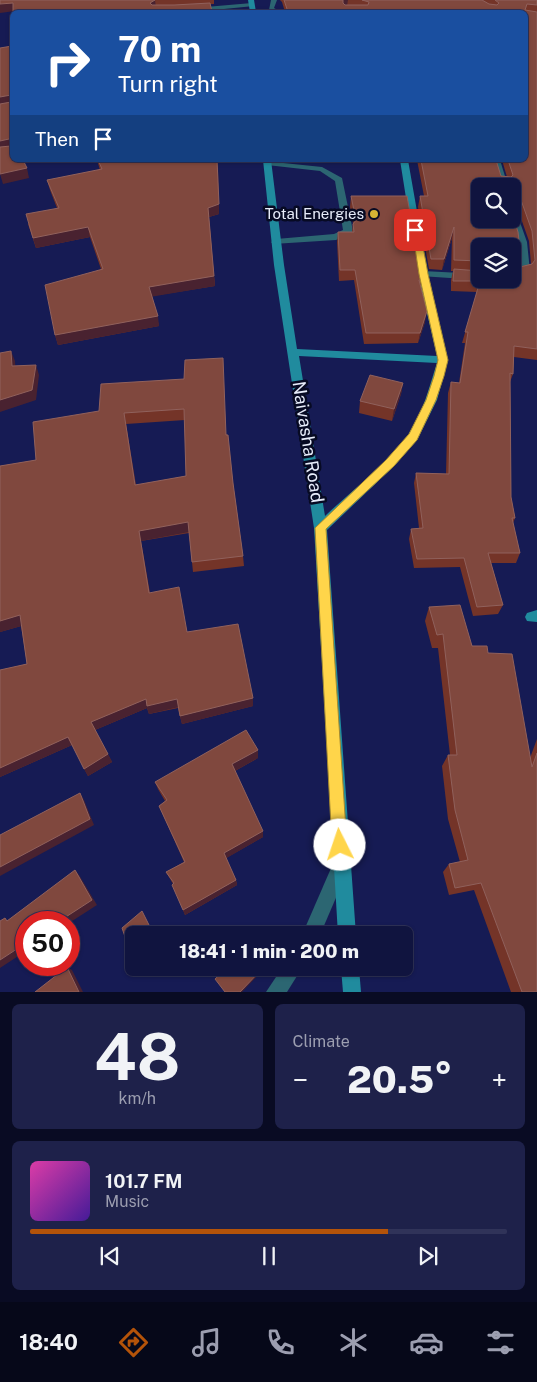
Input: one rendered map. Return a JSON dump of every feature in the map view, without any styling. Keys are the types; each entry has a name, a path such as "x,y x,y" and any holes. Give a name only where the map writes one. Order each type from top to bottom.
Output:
{"main road":[{"name":"Naivasha Road","path":"267,162 276,242 320,528 346,926"},
{"path":"320,528 390,463 413,437 431,400 443,360 423,274 404,162"},
{"path":"294,352 443,360"},
{"path":"351,976 352,992"}],"street":[{"path":"185,10 251,2"},
{"path":"267,162 322,169 339,180 348,232 336,237 276,242"},
{"path":"497,162 502,178"},
{"path":"521,239 525,271 521,272"},
{"path":"423,274 471,277"},
{"path":"315,926 341,865"},
{"path":"275,992 287,976"}],"building":[{"path":"0,0 155,0 150,3 152,5 210,3 212,10 13,10 13,3 0,4"},
{"path":"284,0 343,0 345,5 368,5 369,2 362,0 482,0 489,4 497,5 499,3 495,0 537,0 537,5 527,4 525,10 287,10"},
{"path":"528,10 537,12 537,349 514,346 513,374 510,373 511,497 515,518 512,518 520,553 488,553 503,605 477,607 464,558 417,559 411,529 423,528 416,473 449,474 451,382 460,383 468,332 465,332 478,288 521,288 521,267 532,264 535,260 532,231 521,200 521,178 471,178 471,228 517,228 519,238 471,238 471,261 454,260 454,227 444,259 431,259 420,196 428,196 421,162 497,162 501,176 511,177 513,175 509,162 528,162"},
{"path":"10,46 10,95 0,97 0,48"},
{"path":"10,102 10,140 0,141 0,104"},
{"path":"10,146 10,162 24,162 27,168 0,174 0,147"},
{"path":"99,162 217,162 219,204 208,208 214,276 149,287 158,316 55,335 45,285 103,269 88,227 33,238 26,214 59,208 47,180 102,169"},
{"path":"351,196 407,196 422,280 419,280 427,311 420,333 366,333 355,270 340,270 338,232 354,232 353,224 356,220"},
{"path":"454,269 471,270 471,281 453,281"},
{"path":"11,351 12,366 36,365 32,390 0,400 0,353"},
{"path":"223,358 226,435 228,435 243,556 192,562 188,522 139,531 149,593 179,587 187,632 238,624 253,698 180,716 177,699 147,706 146,699 91,722 108,754 84,769 68,737 0,768 0,670 27,664 20,615 0,621 0,466 36,460 33,422 99,411 101,384 184,379 185,360","holes":["184,409 186,476 135,485 124,413"]},
{"path":"370,375 403,383 394,409 360,401"},
{"path":"460,605 472,646 487,646 488,653 512,654 532,767 537,753 537,992 522,992 481,883 455,888 449,864 468,860 455,810 448,755 457,755 443,634 437,635 429,607"},
{"path":"246,730 258,750 232,764 263,831 224,853 236,880 183,910 172,885 174,883 166,872 185,862 159,806 167,800 155,782"},
{"path":"80,793 90,819 0,867 0,835"},
{"path":"75,870 92,900 75,911 20,911"},
{"path":"142,911 150,926 125,926 125,937 122,928"},
{"path":"15,915 15,950 0,960 0,921 5,918 7,921"},
{"path":"55,976 71,976 79,992 35,992"},
{"path":"218,976 255,976 240,992 225,992 215,979"}],"place":[{"name":"Total Energies","path":"374,214"}],"route":[{"path":"340,845 320,528 390,463 413,437 431,400 439,376 443,360 415,230"}]}
